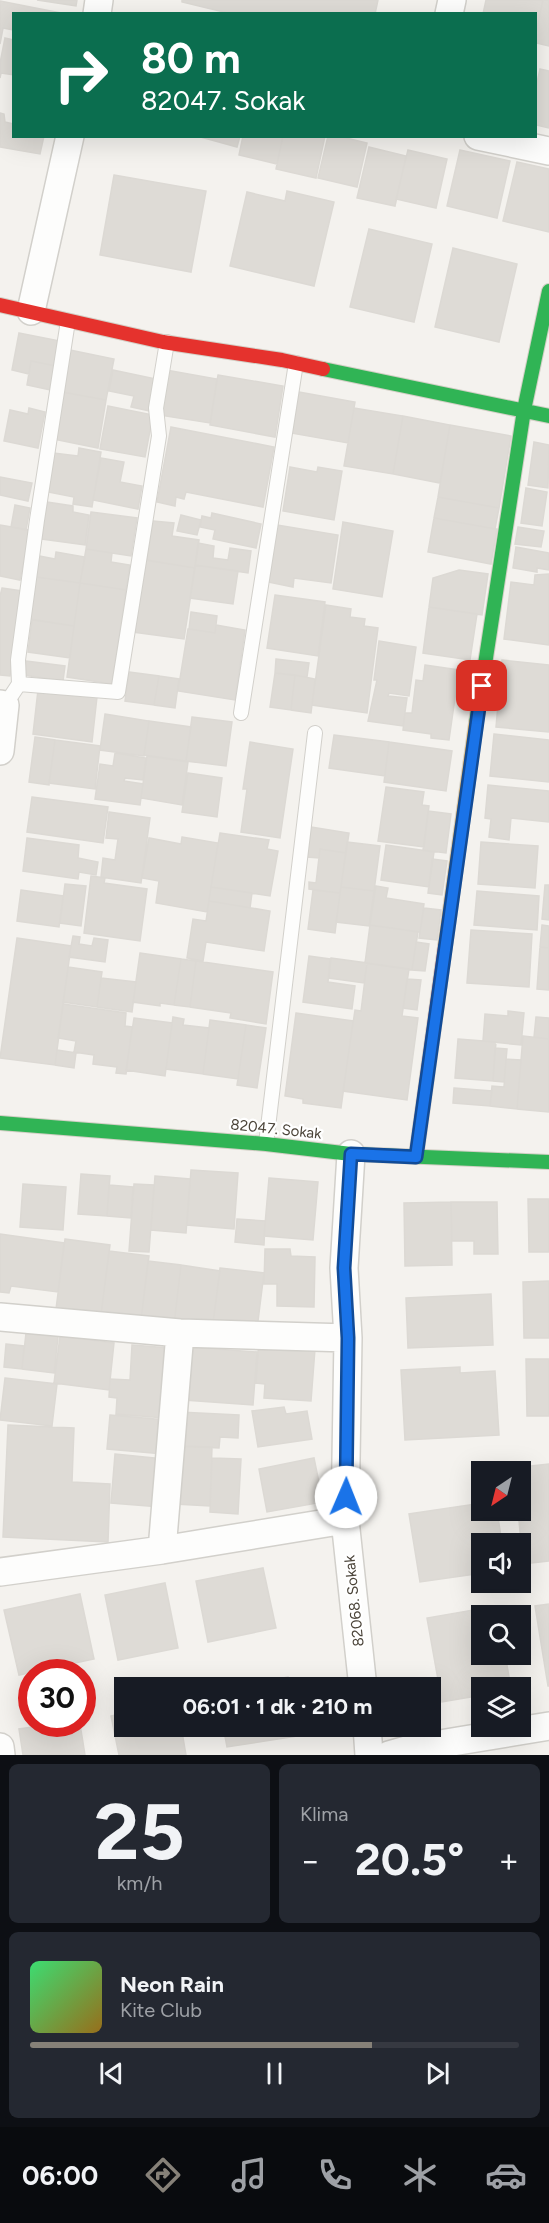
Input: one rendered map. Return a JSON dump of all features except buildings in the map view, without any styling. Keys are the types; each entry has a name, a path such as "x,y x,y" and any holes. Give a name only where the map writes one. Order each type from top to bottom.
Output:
{"street":[{"path":"31,311 70,138"},
{"path":"487,138 549,151"},
{"path":"416,1157 470,767 524,410 549,291"},
{"path":"0,305 167,342 296,363 549,416"},
{"path":"0,751 8,697"},
{"name":"82047. Sokak","path":"0,1122 266,1144 351,1154 549,1162"},
{"name":"82068. Sokak","path":"351,1154 344,1268 348,1338 345,1520 362,1677"},
{"path":"0,1317 180,1333 348,1338"},
{"path":"162,1550 180,1333"},
{"path":"0,1572 162,1550 345,1520"},
{"path":"389,1755 410,1749 549,1726"},
{"path":"367,1737 369,1755"},
{"path":"0,1747 1,1755"}],"lane":[{"path":"68,320 18,660 8,697 118,692 159,436 156,408 167,342"},
{"path":"241,714 296,363"},
{"path":"266,1144 315,733"}],"traffic: fast":[{"path":"476,723 524,410 549,291"},
{"path":"323,369 549,416"},
{"path":"0,1123 266,1144 351,1154 549,1162"}],"traffic: slow":[{"path":"445,947 476,723"}],"traffic: jam":[{"path":"0,305 163,342 282,360 323,369"},
{"path":"416,1157 445,947"}],"route":[{"path":"346,1497 348,1338 344,1268 351,1154 416,1157 482,686"}]}
